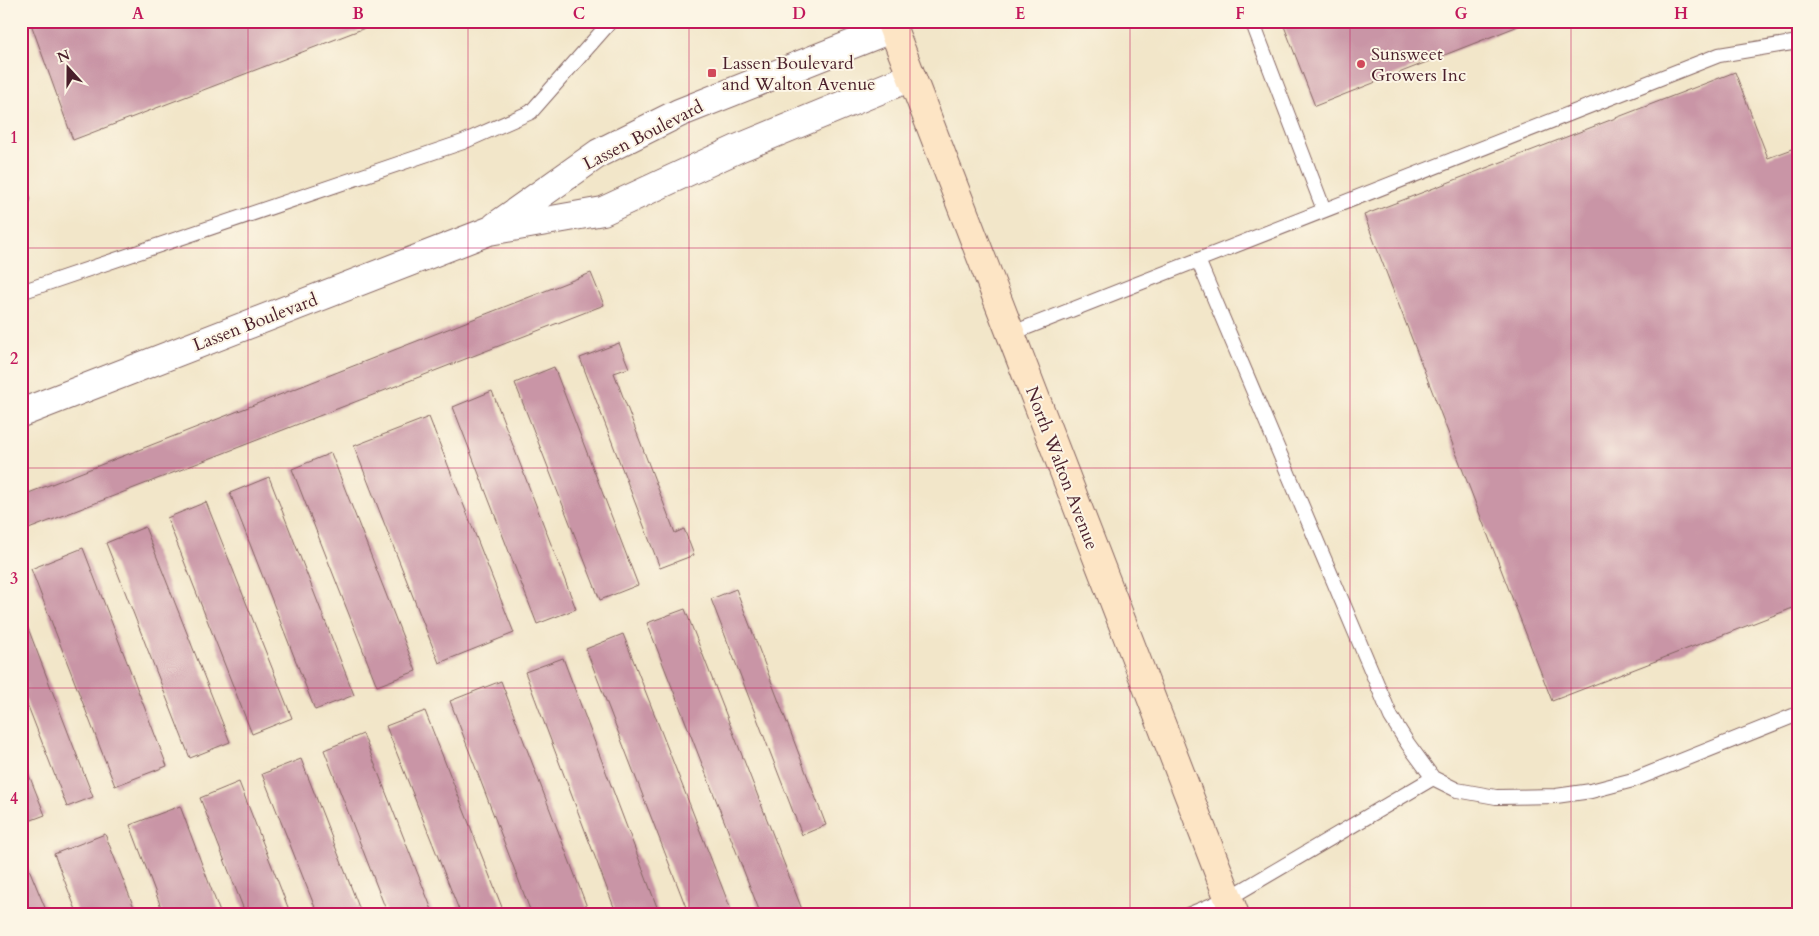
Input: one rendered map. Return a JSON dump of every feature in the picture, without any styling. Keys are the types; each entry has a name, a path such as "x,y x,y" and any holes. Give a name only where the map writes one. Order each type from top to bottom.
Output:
{"main road":[{"name":"North Walton Avenue","path":"891,25 1232,906"}],"street":[{"name":"Lassen Boulevard","path":"489,231 599,154 679,113 891,25"},
{"name":"Lassen Boulevard","path":"22,411 489,231 603,211 739,148 911,77"}],"lane":[{"path":"21,292 463,142 531,112 611,21"},
{"path":"1252,21 1324,210"},
{"path":"1010,334 1719,55 1798,42"},
{"path":"21,194 23,199 21,201"},
{"path":"1198,260 1391,717 1433,778 1458,790 1496,798 1556,796 1591,791 1633,780 1798,714"},
{"path":"1188,915 1232,906 1433,778"}],"building":[{"path":"30,21 383,21 73,140"},
{"name":"Sunsweet Growers Inc","path":"1282,21 1531,21 1315,106"},
{"path":"1735,72 1768,158 1798,147 1798,606 1552,701 1364,215"},
{"path":"591,273 604,305 21,532 21,496"},
{"path":"619,343 629,368 614,373 675,533 684,529 694,555 660,568 580,358"},
{"path":"554,367 638,585 600,600 515,383"},
{"path":"492,391 576,609 537,624 453,407"},
{"path":"429,417 514,633 439,663 354,446"},
{"path":"331,453 416,671 377,686 292,469"},
{"path":"269,477 354,695 315,710 230,493"},
{"path":"206,502 292,718 252,734 167,518"},
{"path":"145,527 230,742 190,758 106,543"},
{"path":"83,548 167,766 115,786 31,569"},
{"path":"736,589 826,825 802,835 711,599"},
{"path":"685,609 803,912 796,915 761,915 647,623"},
{"path":"21,610 93,797 67,807 21,688"},
{"path":"623,634 733,915 689,915 586,649"},
{"path":"563,658 660,915 617,915 525,672"},
{"path":"501,681 590,915 532,915 450,701"},
{"path":"425,711 505,915 461,915 386,726"},
{"path":"363,734 434,915 388,915 324,750"},
{"path":"21,755 45,815 21,824"},
{"path":"301,759 362,915 318,915 262,774"},
{"path":"239,782 291,915 246,915 200,798"},
{"path":"180,806 221,915 164,915 130,825"},
{"path":"105,834 137,915 78,915 54,854"},
{"path":"27,864 48,915 21,915 21,866"}],"place":[{"name":"Sunsweet Growers Inc","path":"1361,64"},
{"name":"Lassen Boulevard and Walton Avenue","path":"712,73"}]}
